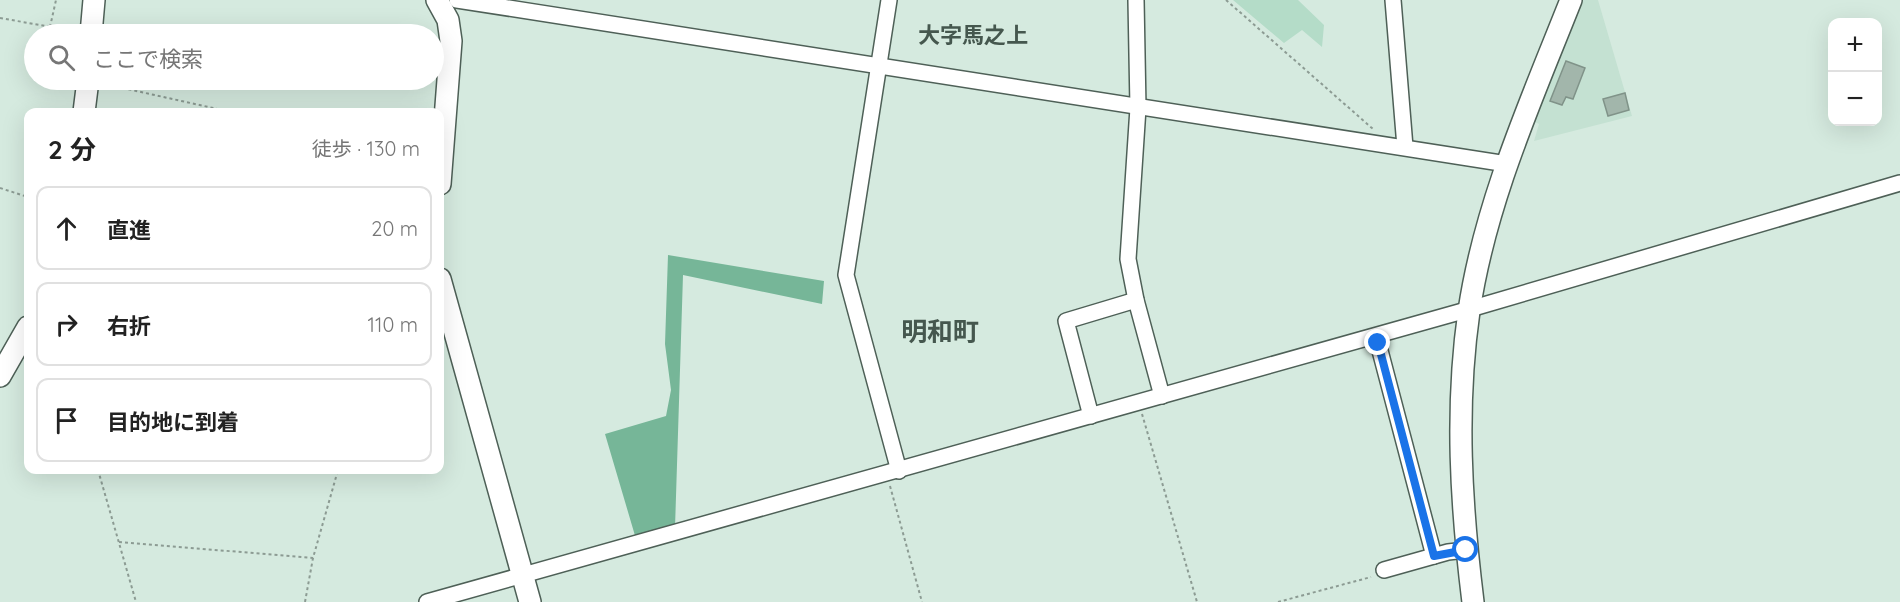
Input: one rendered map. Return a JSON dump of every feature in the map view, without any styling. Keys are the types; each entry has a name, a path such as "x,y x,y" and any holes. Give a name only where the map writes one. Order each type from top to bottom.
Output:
{"street":[{"path":"92,24 94,0"},
{"path":"889,0 846,275 893,472"},
{"path":"1136,0 1138,108 1128,259 1136,300 1162,396"},
{"path":"1393,0 1398,146"},
{"path":"1473,602 1461,489 1460,411 1470,309 1485,238 1507,164 1571,0"},
{"path":"444,132 451,41 448,2 1507,164"},
{"path":"84,108 87,90"},
{"path":"427,602 1470,309 1900,183"},
{"path":"444,293 530,602"},
{"path":"1091,416 1066,321 1136,300"},
{"path":"0,376 24,334"},
{"path":"1378,343 1434,556"},
{"path":"1384,570 1466,550"}],"path":[{"path":"51,24 56,0"},
{"path":"1226,0 1398,146"},
{"path":"0,18 33,24"},
{"path":"133,90 213,108"},
{"path":"0,188 24,196"},
{"path":"1139,403 1197,602"},
{"path":"893,472 922,602"},
{"path":"99,474 136,602"},
{"path":"305,602 313,558 337,474"},
{"path":"119,543 313,558"},
{"path":"1278,602 1382,574 1384,570"}],"shaded area":[{"path":"1233,0 1298,0 1324,25 1322,47 1302,30 1284,43"},
{"path":"1580,0 1598,0 1632,116 1534,141 1539,124 1533,121"}],"green space":[{"path":"668,255 824,281 822,304 683,275 675,528 636,539 605,434 666,416 671,390 665,344"}],"building":[{"path":"1566,61 1585,68 1573,99 1566,97 1562,105 1550,101"},
{"path":"1625,93 1629,110 1608,116 1603,99"}],"district":[{"name":"大字馬之上","path":"973,35"},
{"name":"明和町","path":"940,331"}],"route":[{"path":"1378,343 1434,556 1466,550"}]}
